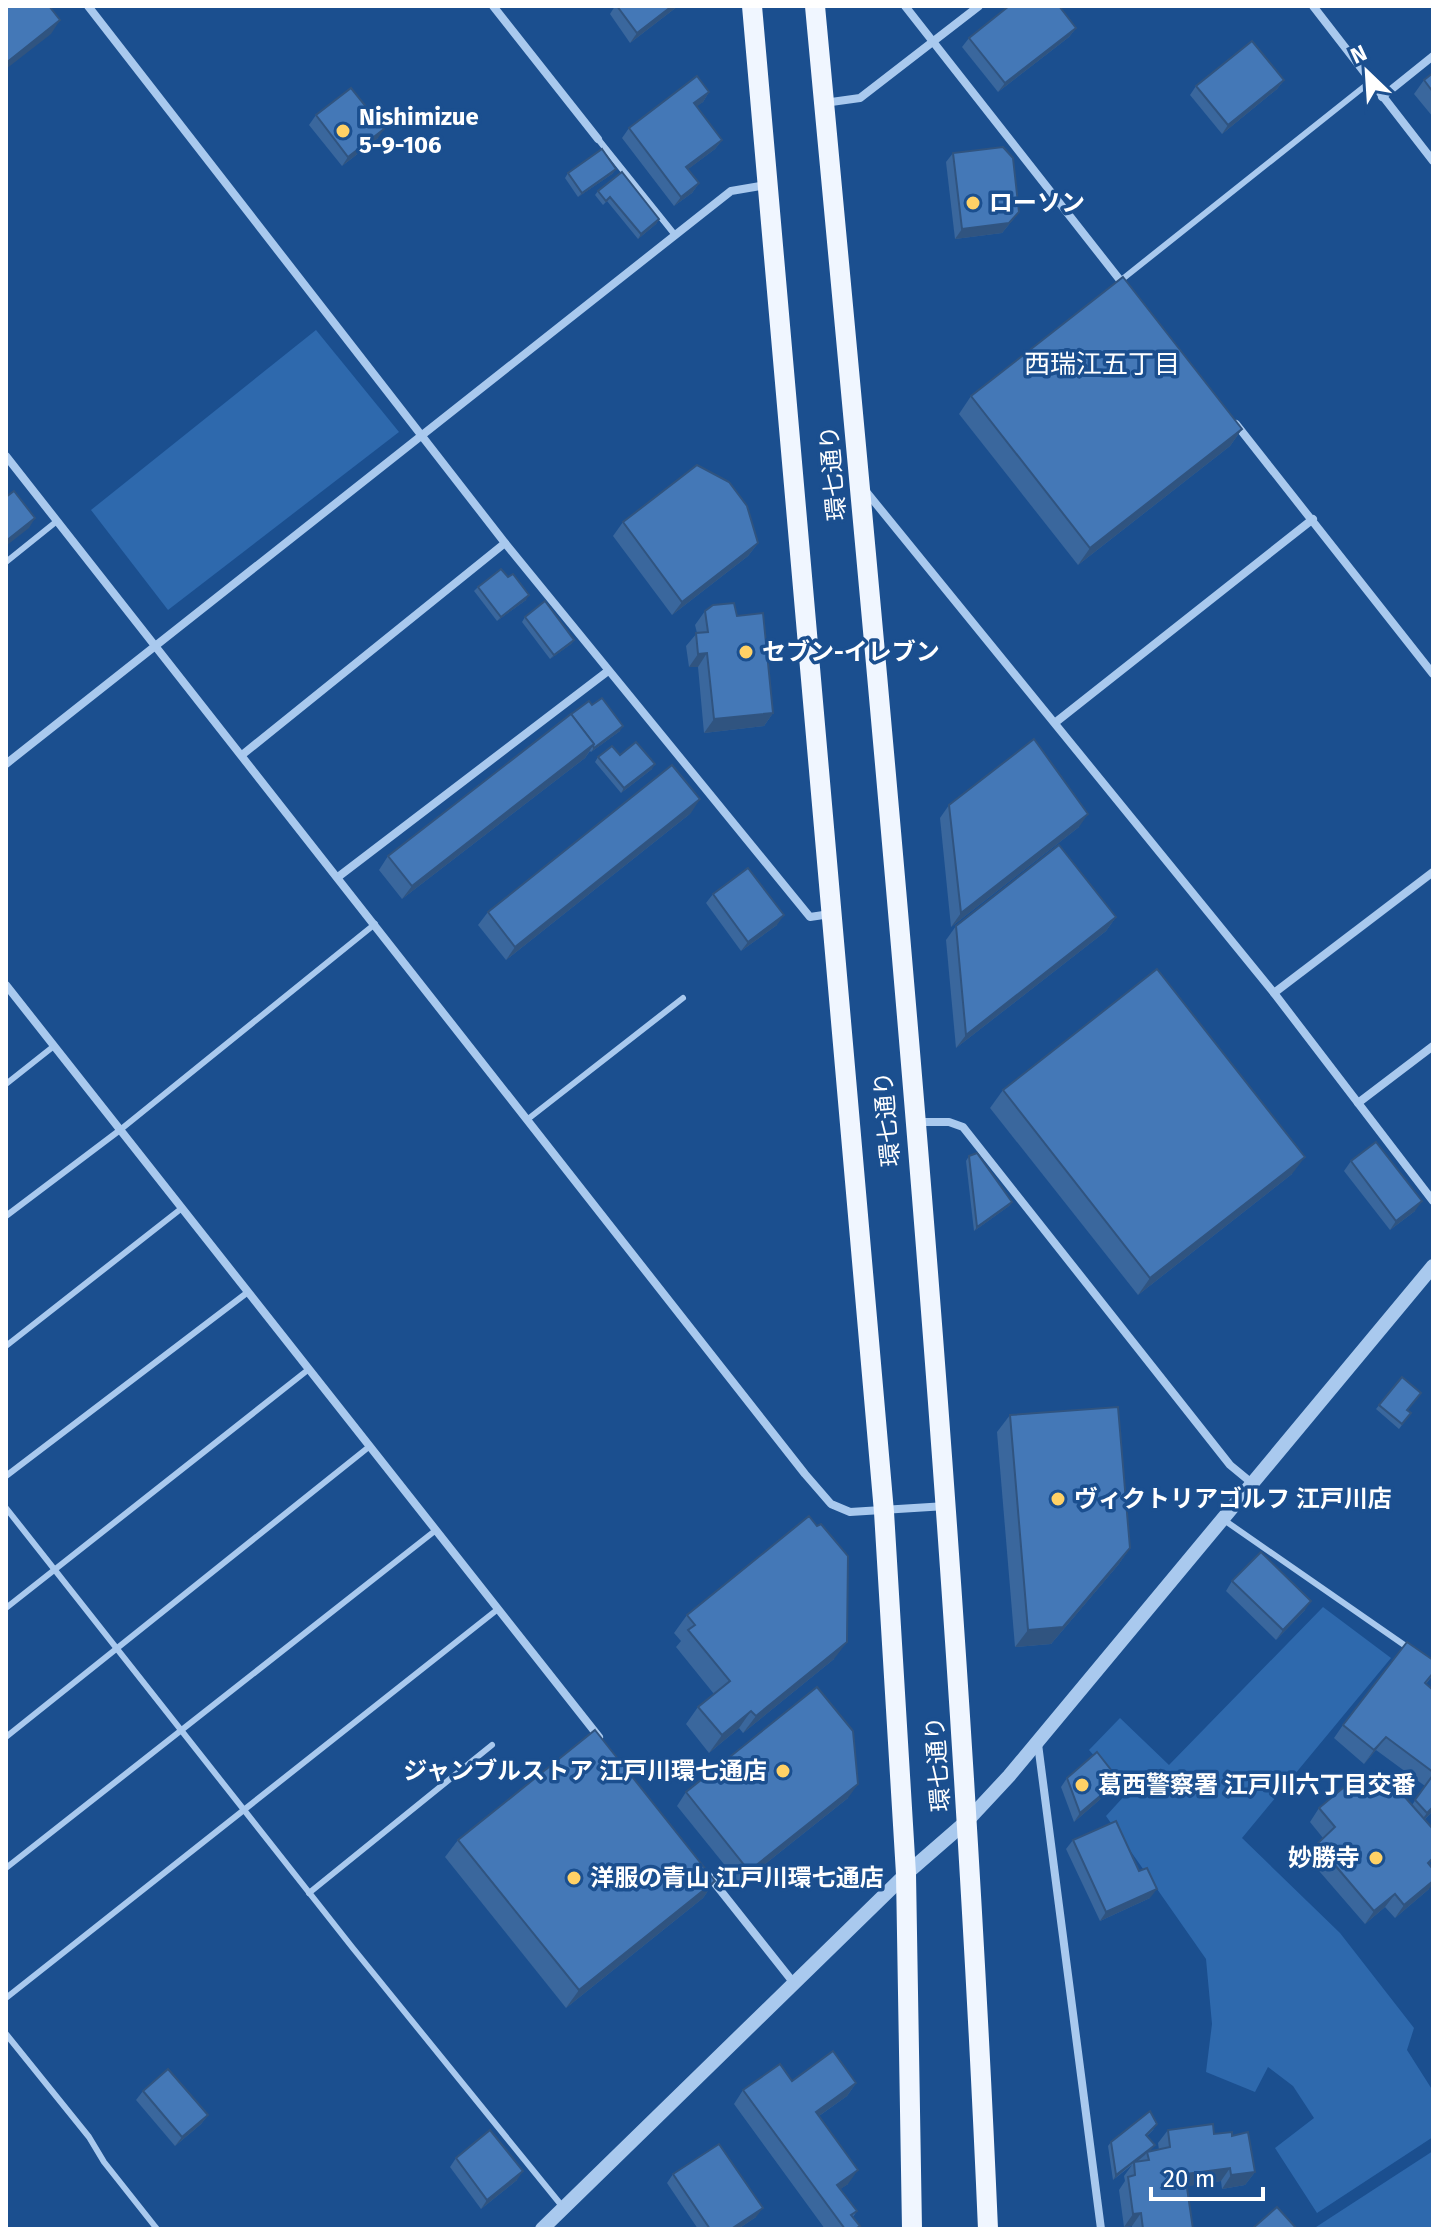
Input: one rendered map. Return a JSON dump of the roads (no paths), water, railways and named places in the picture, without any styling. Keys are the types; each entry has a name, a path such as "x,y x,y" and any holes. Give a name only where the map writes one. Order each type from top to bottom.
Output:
{"main road":[{"name":"環七通り","path":"752,6 884,1512 906,1874 912,2229"},
{"name":"環七通り","path":"815,6 861,485 946,1506 968,1820 988,2229"}],"street":[{"path":"88,6 608,671 810,917 830,914"},
{"path":"493,6 598,139"},
{"path":"905,6 1130,293"},
{"path":"824,103 860,98 979,6"},
{"path":"1313,6 1433,161"},
{"path":"1382,97 1433,56"},
{"path":"6,764 731,191 768,185"},
{"path":"1226,412 1433,674"},
{"path":"6,456 831,1504 850,1512 946,1506"},
{"path":"861,485 1274,993 1433,1201"},
{"path":"1056,722 1313,519"},
{"path":"242,755 505,543"},
{"path":"338,877 608,671"},
{"path":"1274,993 1433,872"},
{"path":"6,985 607,1747"},
{"path":"1358,1103 1433,1046"},
{"path":"914,1122 949,1122 963,1127 1230,1465 1253,1484"},
{"path":"542,2229 793,1982 906,1874 968,1820 1038,1744 1433,1266"},
{"path":"1038,1744 1101,2229"},
{"path":"706,1872 793,1982"}],"lane":[{"path":"1120,281 1370,82"},
{"path":"598,139 675,235"},
{"path":"6,562 57,521"},
{"path":"6,1216 120,1130 375,924"},
{"path":"528,1119 683,998"},
{"path":"6,1084 54,1046"},
{"path":"6,1346 182,1208"},
{"path":"6,1476 248,1292"},
{"path":"6,1608 309,1369"},
{"path":"6,1737 370,1446"},
{"path":"6,1508 309,1893 563,2208"},
{"path":"1224,1520 1421,1656"},
{"path":"6,1868 436,1530"},
{"path":"6,1998 498,1609"},
{"path":"309,1893 492,1745"},
{"path":"6,2034 89,2137 104,2162 157,2229"}],"place":[{"name":"Nishimizue 5-9-106","path":"343,131"},
{"name":"ローソン","path":"973,203"},
{"name":"セブン-イレブン","path":"746,652"},
{"name":"ヴィクトリアゴルフ 江戸川店","path":"1058,1499"},
{"name":"ジャンブルストア 江戸川環七通店","path":"783,1771"},
{"name":"葛西警察署 江戸川六丁目交番","path":"1082,1785"},
{"name":"妙勝寺","path":"1376,1858"},
{"name":"洋服の青山 江戸川環七通店","path":"574,1878"}],"district":[{"name":"西瑞江五丁目","path":"1102,364"}]}
